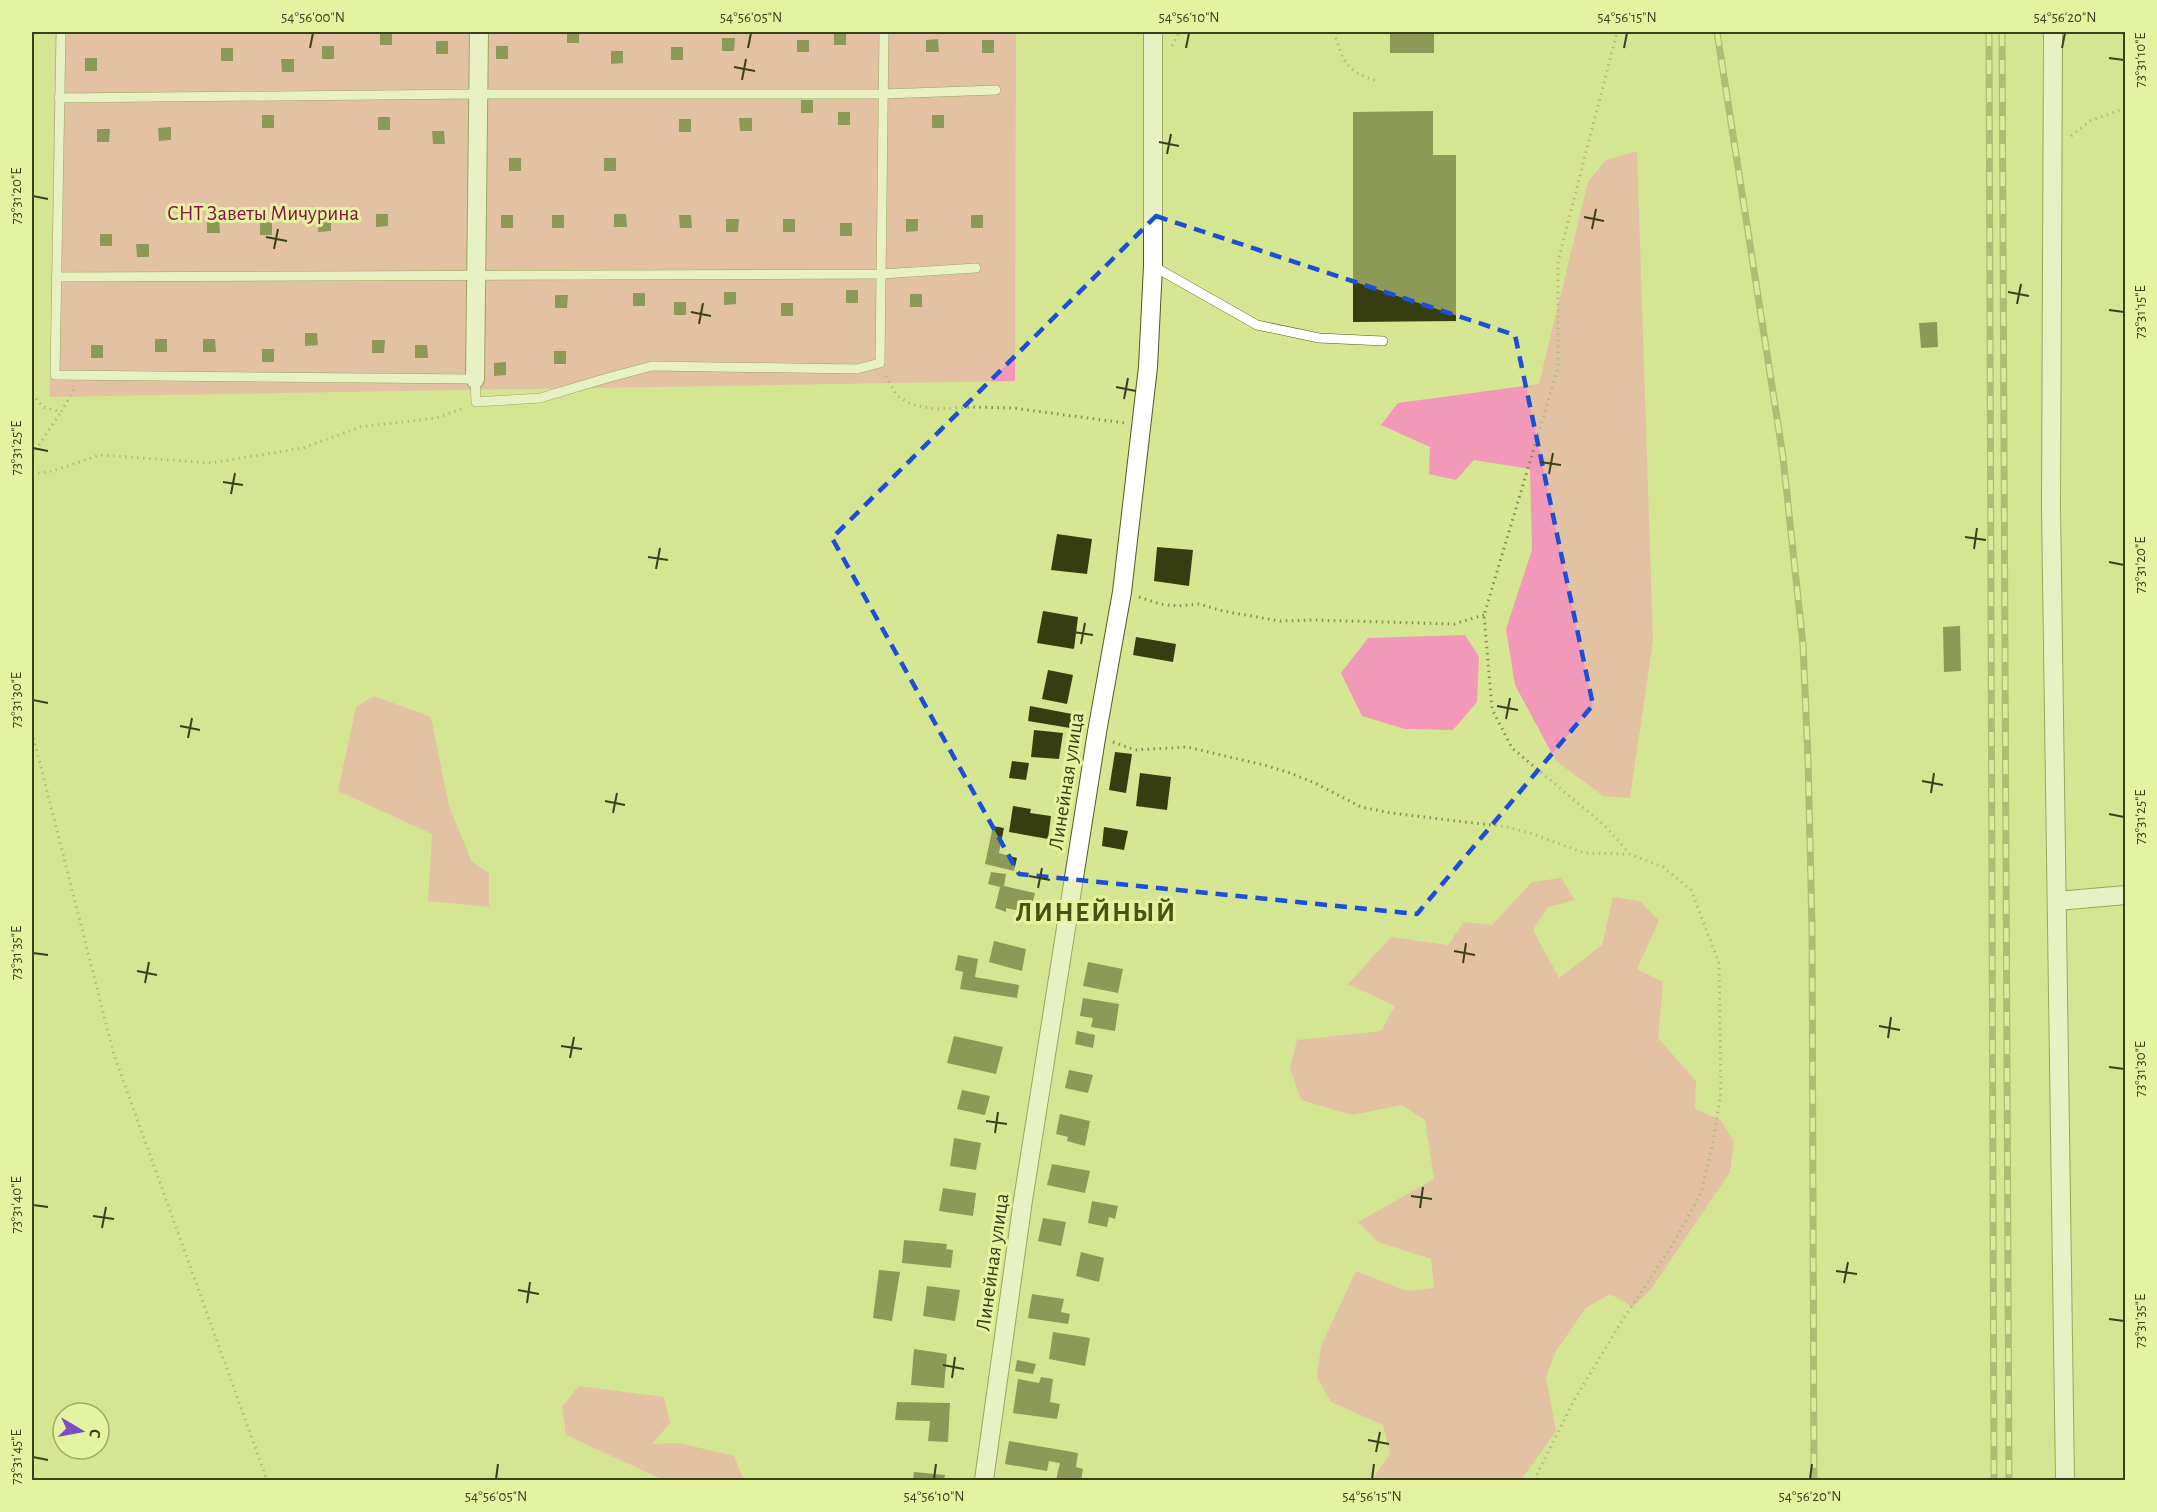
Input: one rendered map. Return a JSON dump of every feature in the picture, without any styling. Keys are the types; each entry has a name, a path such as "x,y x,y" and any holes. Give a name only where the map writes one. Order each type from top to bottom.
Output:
{"street":[{"path":"475,379 479,32"},
{"name":"Линейная улица","path":"984,1480 1023,1200 1097,732 1122,592 1148,367 1153,266 1153,32"},
{"path":"2054,32 2051,507 2065,1480"},
{"path":"2057,901 2126,895"}],"lane":[{"path":"61,32 58,98 55,375 475,379 476,402 540,398 652,366 857,369 880,363 884,32"},
{"path":"58,98 478,94 883,94 996,90"},
{"path":"1153,266 1257,325 1319,338 1383,341"},
{"path":"57,278 881,274 976,268"}],"path":[{"path":"1334,32 1343,61 1351,69 1367,78 1379,81"},
{"path":"1617,32 1558,261 1558,368 1484,615 1492,709 1512,747 1605,826 1630,854"},
{"path":"2053,150 2090,121 2126,108"},
{"path":"880,363 897,396 913,405 936,409 973,406 1013,408 1141,425"},
{"path":"32,455 83,375"},
{"path":"32,394 43,407 61,412"},
{"path":"32,474 52,471 100,455 212,463 303,448 360,427 436,418 483,401"},
{"path":"1122,592 1160,604 1178,606 1199,604 1223,611 1280,621 1454,624 1484,615"},
{"path":"32,732 114,1055 267,1480"},
{"path":"1097,732 1117,744 1135,750 1187,747 1264,765 1317,784 1361,807 1507,827 1584,853 1630,854 1663,867 1691,890 1719,963 1721,1092 1713,1142 1701,1193 1673,1244 1620,1324 1573,1402 1534,1480"}],"highlighted area":[{"path":"1156,216 1515,335 1593,705 1417,914 1019,874 832,538"}],"green space":[{"name":"СНТ Заветы Мичурина","path":"55,32 1016,32 1015,381 50,397"},
{"path":"1637,151 1653,641 1630,798 1603,796 1556,761 1515,685 1506,629 1532,550 1530,469 1474,460 1456,480 1429,474 1430,447 1381,425 1398,403 1539,384 1588,182 1606,160"},
{"path":"1465,635 1479,657 1477,702 1453,730 1405,729 1362,716 1341,673 1368,638"},
{"path":"374,696 431,717 449,806 472,862 489,873 489,907 428,901 432,834 338,791 356,707"},
{"path":"1561,878 1575,900 1548,907 1533,930 1559,978 1602,945 1613,897 1640,901 1659,921 1637,969 1663,982 1658,1038 1696,1081 1695,1109 1721,1120 1734,1142 1730,1172 1652,1288 1633,1307 1610,1294 1586,1308 1556,1351 1546,1377 1556,1431 1521,1480 1365,1480 1374,1477 1390,1454 1383,1425 1331,1402 1317,1377 1321,1346 1356,1271 1407,1291 1434,1288 1431,1259 1378,1242 1358,1222 1434,1179 1425,1120 1402,1105 1352,1115 1301,1100 1290,1068 1297,1040 1381,1031 1395,1006 1348,984 1391,937 1448,945 1464,922 1492,925 1532,882"},
{"path":"579,1386 664,1397 670,1423 652,1444 679,1443 734,1456 744,1480 664,1480 566,1435 562,1407"}],"building":[{"path":"380,32 392,32 392,45 380,45"},
{"path":"567,32 579,32 579,43 567,43"},
{"path":"834,32 846,32 846,45 834,45"},
{"path":"1390,32 1434,32 1434,53 1390,53"},
{"path":"722,38 735,38 734,51 722,51"},
{"path":"938,39 939,52 926,52 926,40"},
{"path":"797,40 809,40 809,52 797,52"},
{"path":"982,40 994,40 994,53 982,53"},
{"path":"436,41 448,41 448,54 436,54"},
{"path":"322,46 334,46 334,59 322,59"},
{"path":"496,46 508,46 508,59 496,59"},
{"path":"671,47 683,47 683,60 671,60"},
{"path":"221,48 233,48 233,61 221,61"},
{"path":"611,51 623,51 623,63 611,64"},
{"path":"85,58 97,58 97,71 85,71"},
{"path":"281,59 294,59 294,72 282,72"},
{"path":"801,100 813,100 813,113 801,113"},
{"path":"1433,111 1433,155 1456,155 1456,321 1353,322 1353,112"},
{"path":"838,112 850,112 850,125 838,125"},
{"path":"262,115 274,115 274,128 262,128"},
{"path":"932,115 944,115 944,128 932,128"},
{"path":"378,117 390,117 390,130 378,130"},
{"path":"739,118 752,118 752,131 740,131"},
{"path":"679,119 691,119 691,132 679,132"},
{"path":"171,127 171,140 159,141 158,128"},
{"path":"97,129 110,129 109,142 97,142"},
{"path":"432,131 444,131 445,144 433,144"},
{"path":"509,158 521,158 521,171 509,171"},
{"path":"604,158 616,158 616,171 604,171"},
{"path":"376,214 388,214 388,226 376,227"},
{"path":"614,214 626,214 627,227 614,227"},
{"path":"501,215 513,215 513,228 501,228"},
{"path":"552,215 564,215 564,228 552,228"},
{"path":"679,215 691,215 692,228 680,228"},
{"path":"971,215 983,215 983,228 971,228"},
{"path":"319,219 331,219 331,231 318,232"},
{"path":"726,219 739,219 738,232 726,232"},
{"path":"783,219 795,219 795,232 783,232"},
{"path":"906,219 918,219 918,231 906,232"},
{"path":"207,220 219,220 220,233 207,233"},
{"path":"260,222 272,222 272,235 260,235"},
{"path":"840,223 852,223 852,236 840,236"},
{"path":"100,234 112,234 112,246 100,246"},
{"path":"136,244 149,244 149,257 137,257"},
{"path":"846,290 858,290 858,303 846,303"},
{"path":"724,292 736,292 736,304 724,305"},
{"path":"633,293 645,293 645,306 633,306"},
{"path":"910,294 922,294 922,307 910,307"},
{"path":"555,295 568,295 567,308 555,308"},
{"path":"674,302 686,302 686,315 674,315"},
{"path":"781,303 793,303 793,316 781,316"},
{"path":"1937,322 1938,347 1921,348 1919,323"},
{"path":"305,333 317,333 318,345 305,346"},
{"path":"155,339 167,339 167,352 155,352"},
{"path":"203,339 215,339 216,352 203,352"},
{"path":"372,340 385,340 384,353 372,353"},
{"path":"91,345 103,345 103,358 91,358"},
{"path":"415,345 427,345 428,358 415,358"},
{"path":"262,349 274,349 274,362 262,362"},
{"path":"554,351 566,351 566,364 554,364"},
{"path":"506,362 506,375 494,376 494,363"},
{"path":"1057,534 1092,539 1087,574 1051,570"},
{"path":"1157,547 1193,550 1189,586 1154,581"},
{"path":"1043,611 1078,617 1074,649 1037,643"},
{"path":"1960,626 1961,671 1944,672 1943,627"},
{"path":"1136,637 1176,644 1173,662 1133,655"},
{"path":"1048,670 1073,675 1067,704 1042,699"},
{"path":"1030,706 1072,714 1070,728 1028,721"},
{"path":"1034,730 1063,733 1059,759 1031,757"},
{"path":"1115,752 1132,754 1126,793 1109,790"},
{"path":"1012,761 1029,763 1026,780 1009,778"},
{"path":"1140,773 1171,777 1167,810 1136,806"},
{"path":"1013,806 1031,809 1030,813 1051,816 1048,839 1009,832"},
{"path":"993,826 1004,828 999,853 1017,858 1014,871 985,864"},
{"path":"1104,827 1128,831 1124,850 1102,846"},
{"path":"991,872 1006,874 1004,886 1035,893 1030,913 1006,908 1006,912 995,908 1000,887 988,884"},
{"path":"994,941 1026,949 1022,971 989,962"},
{"path":"958,955 978,959 975,977 1019,985 1017,998 960,989 963,972 955,970"},
{"path":"1088,962 1123,969 1118,993 1083,986"},
{"path":"1083,998 1119,1004 1115,1031 1091,1027 1093,1018 1080,1016"},
{"path":"1077,1031 1095,1035 1093,1048 1075,1044"},
{"path":"954,1036 1003,1047 996,1074 947,1063"},
{"path":"1069,1070 1093,1075 1088,1093 1065,1088"},
{"path":"962,1090 990,1096 985,1115 957,1109"},
{"path":"1060,1114 1090,1121 1085,1146 1067,1141 1068,1137 1056,1134"},
{"path":"954,1138 981,1143 976,1170 950,1166"},
{"path":"1052,1164 1090,1171 1085,1193 1047,1185"},
{"path":"943,1188 976,1193 973,1216 939,1211"},
{"path":"1092,1201 1118,1206 1115,1219 1109,1217 1107,1227 1088,1223"},
{"path":"1043,1218 1066,1222 1061,1246 1038,1241"},
{"path":"904,1240 947,1244 946,1249 953,1250 951,1268 902,1263"},
{"path":"1081,1252 1104,1258 1099,1282 1076,1276"},
{"path":"879,1270 900,1272 892,1321 873,1318"},
{"path":"927,1286 960,1290 955,1321 923,1316"},
{"path":"1032,1294 1064,1299 1061,1312 1070,1314 1068,1324 1028,1318"},
{"path":"1053,1332 1090,1338 1085,1366 1049,1359"},
{"path":"914,1349 947,1354 944,1388 911,1385"},
{"path":"1017,1360 1036,1364 1033,1374 1015,1371"},
{"path":"1041,1377 1053,1379 1050,1402 1060,1404 1057,1419 1013,1413 1018,1379 1039,1383"},
{"path":"897,1402 950,1403 948,1442 928,1441 930,1421 895,1420"},
{"path":"1009,1441 1078,1453 1076,1467 1083,1469 1081,1480 1056,1480 1060,1463 1049,1461 1047,1471 1005,1464"},
{"path":"914,1472 945,1475 944,1480 913,1480"}],"railway":[{"path":"1717,32 1783,457 1803,645 1812,927 1814,1480"},
{"path":"1989,32 1994,1480"},
{"path":"2002,32 2009,1480"}],"district":[{"name":"ЛИНЕЙНЫЙ","path":"1096,912"}]}
